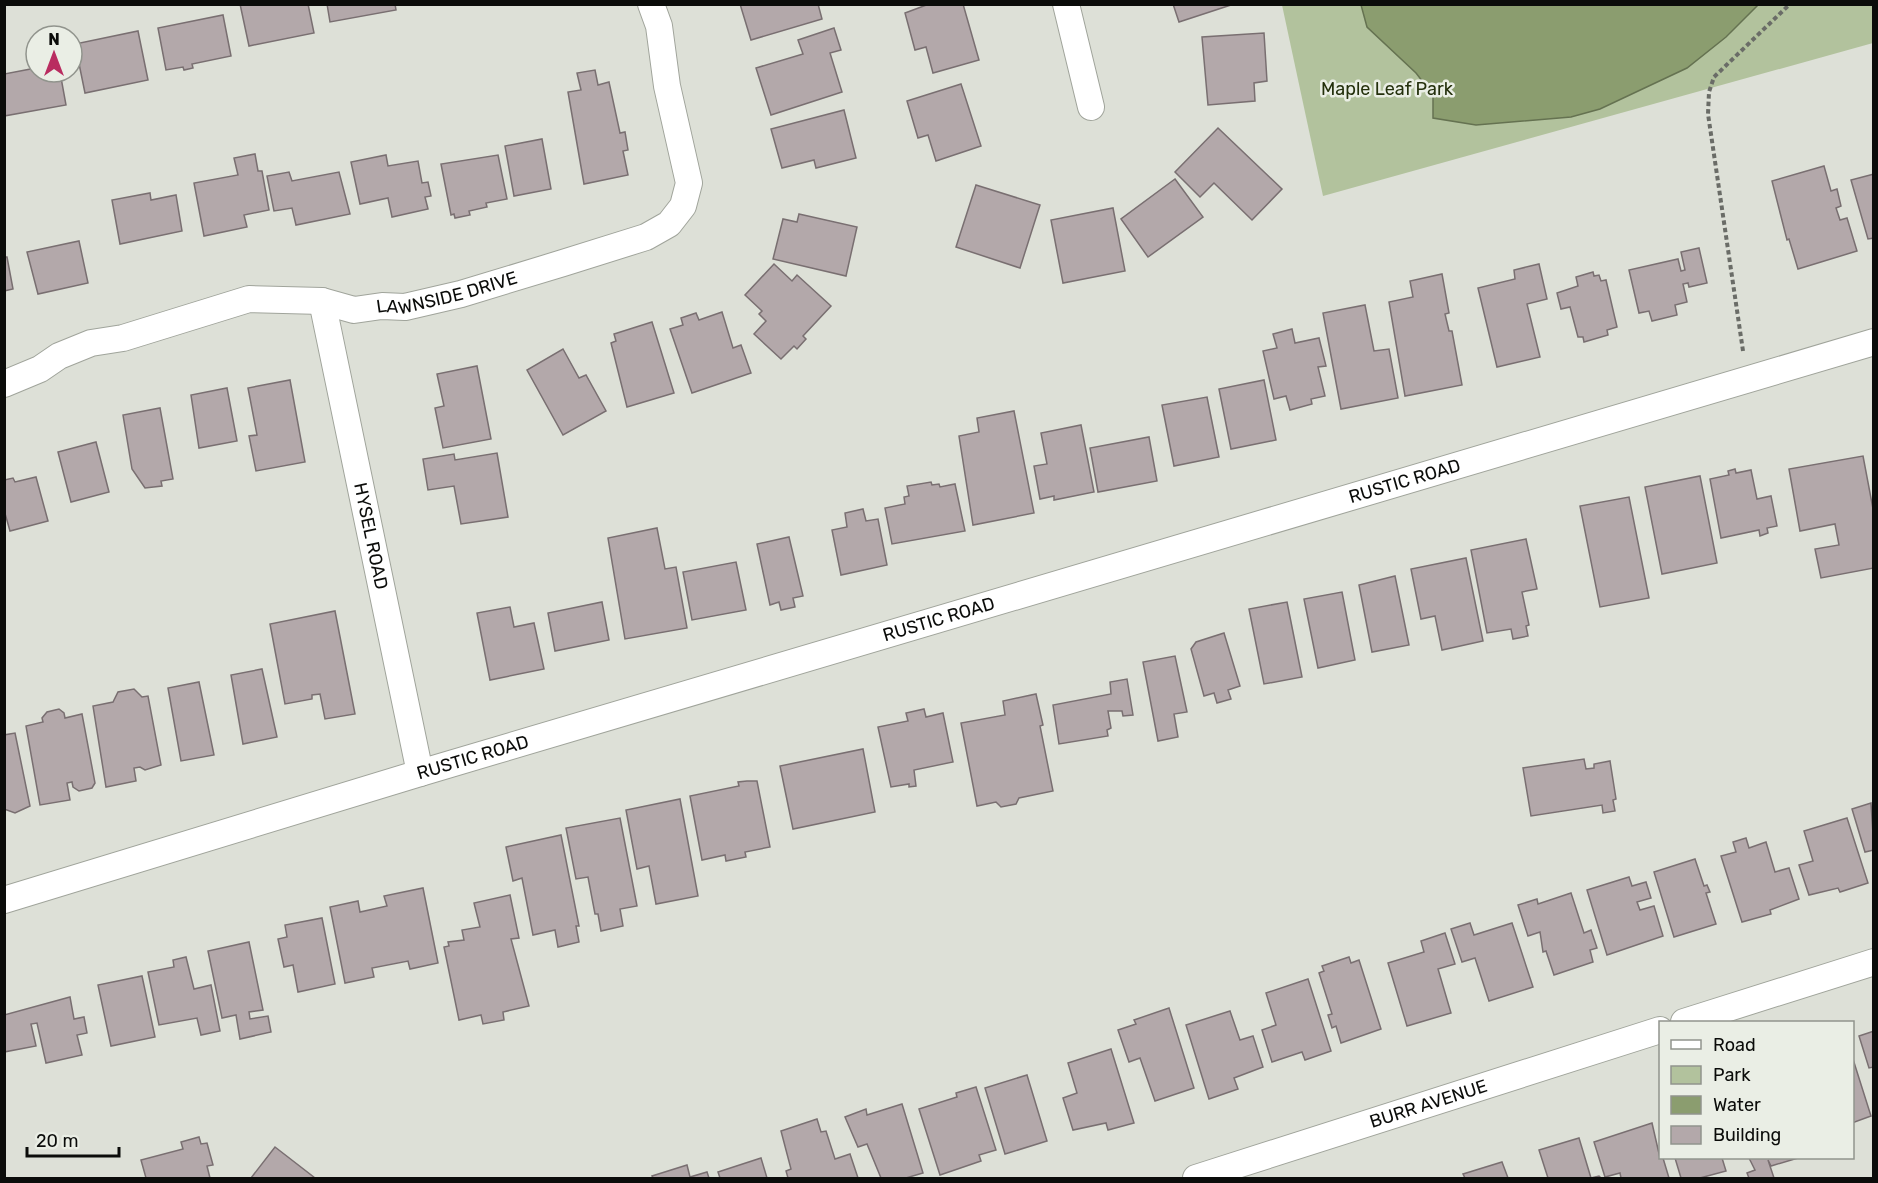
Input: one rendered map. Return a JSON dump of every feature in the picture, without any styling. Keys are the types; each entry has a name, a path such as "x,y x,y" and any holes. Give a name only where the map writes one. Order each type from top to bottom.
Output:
{"street":[{"name":"LAWNSIDE DRIVE","path":"4,384 40,369 58,356 91,343 123,338 249,299 322,301 354,310 382,306 405,307 461,294 646,237 669,224 683,206 688,183 667,86 659,26 651,4"},
{"path":"1066,4 1091,107"},
{"name":"HYSEL ROAD","path":"322,301 420,772"},
{"name":"RUSTIC ROAD","path":"4,900 420,772 1874,342"},
{"path":"1690,1021 1874,962"},
{"name":"BURR AVENUE","path":"1196,1179 1254,1170 1659,1030"}],"path":[{"path":"1748,379 1708,114 1709,92 1714,77 1790,4"}],"green space":[{"name":"Maple Leaf Park","path":"1282,5 1873,5 1873,43 1323,196"}],"water":[{"path":"1361,4 1758,5 1726,37 1687,68 1600,109 1571,117 1476,125 1433,118 1433,95 1416,73 1367,27"}],"building":[{"path":"240,4 308,4 314,33 249,46"},
{"path":"327,4 395,4 396,10 330,22"},
{"path":"740,4 818,4 822,19 751,40"},
{"path":"929,4 963,4 979,60 933,73 926,47 915,50 905,13"},
{"path":"1173,4 1234,4 1179,22"},
{"path":"223,15 231,56 192,64 193,68 184,70 183,67 166,70 158,28"},
{"path":"834,28 841,50 830,53 842,92 771,115 756,68 803,54 798,40"},
{"path":"138,31 148,80 85,93 84,42"},
{"path":"1264,33 1267,81 1254,83 1255,101 1208,105 1202,37"},
{"path":"24,70 24,84 62,84 66,105 4,116 4,74"},
{"path":"595,70 598,85 609,82 620,133 625,132 628,150 623,151 628,175 584,184 568,92 581,90 577,73"},
{"path":"961,84 981,146 936,161 928,135 918,138 907,101"},
{"path":"844,110 856,158 816,168 814,160 782,168 771,129"},
{"path":"1218,128 1282,189 1252,220 1214,183 1200,197 1175,172"},
{"path":"542,139 551,189 514,196 505,146"},
{"path":"255,154 258,171 262,171 269,210 244,215 247,227 204,236 194,183 238,175 234,158"},
{"path":"386,155 388,166 418,161 422,183 428,182 431,196 425,197 428,209 392,217 388,198 360,204 351,162"},
{"path":"498,155 507,199 486,203 487,207 469,211 470,215 455,218 454,214 451,215 441,164"},
{"path":"1824,166 1831,191 1837,189 1841,206 1836,208 1840,220 1847,218 1857,251 1798,269 1789,239 1787,240 1772,181"},
{"path":"289,172 292,181 339,172 350,214 296,225 292,208 274,211 267,176"},
{"path":"1874,174 1874,238 1868,239 1851,180"},
{"path":"1175,179 1203,217 1148,257 1121,219"},
{"path":"976,185 1040,205 1020,268 956,247"},
{"path":"150,193 151,200 176,195 182,231 120,244 112,200"},
{"path":"1113,208 1125,271 1063,283 1051,220"},
{"path":"799,214 857,227 846,276 773,259 783,219 797,222"},
{"path":"79,241 88,283 38,294 27,252"},
{"path":"1699,248 1707,283 1689,287 1688,283 1683,284 1687,302 1675,305 1677,315 1652,321 1649,311 1639,313 1629,270 1678,259 1681,271 1685,270 1681,252"},
{"path":"4,257 7,257 13,289 4,291"},
{"path":"774,264 792,281 797,275 831,306 803,336 806,339 797,349 794,346 781,359 754,334 766,321 759,314 762,311 745,295"},
{"path":"1539,264 1547,299 1527,304 1540,357 1497,367 1478,288 1515,279 1514,270"},
{"path":"1593,272 1594,276 1599,275 1601,281 1606,280 1617,327 1607,330 1608,335 1584,342 1583,337 1578,337 1570,307 1561,309 1557,293 1578,286 1576,277"},
{"path":"1442,274 1449,313 1445,314 1449,331 1452,331 1462,385 1405,396 1389,302 1413,297 1410,281"},
{"path":"1365,305 1374,351 1389,349 1398,398 1341,409 1323,313"},
{"path":"722,312 733,348 741,345 751,373 692,393 670,329 683,325 681,318 696,313 699,320"},
{"path":"652,322 674,393 627,407 611,343 616,341 614,334"},
{"path":"1292,329 1295,343 1319,338 1326,366 1318,367 1325,396 1311,399 1312,404 1290,410 1286,396 1274,399 1263,351 1277,348 1273,334"},
{"path":"563,349 579,378 586,375 606,411 563,435 527,370"},
{"path":"477,366 491,439 443,448 435,408 444,406 437,374"},
{"path":"290,380 305,462 256,471 249,436 257,435 248,388"},
{"path":"1264,380 1276,440 1231,449 1219,389"},
{"path":"227,388 237,441 199,448 191,395"},
{"path":"1207,397 1219,457 1174,466 1162,405"},
{"path":"160,408 173,479 161,481 162,486 145,488 132,469 123,415"},
{"path":"1014,411 1034,513 973,525 959,436 979,432 977,418"},
{"path":"1081,425 1094,492 1054,500 1054,496 1040,499 1034,466 1047,464 1041,433"},
{"path":"1149,437 1157,481 1098,492 1090,448"},
{"path":"96,442 109,492 71,502 58,452"},
{"path":"497,453 508,517 461,524 454,486 428,490 423,459 454,454 455,460"},
{"path":"1863,456 1874,514 1874,568 1821,578 1815,549 1839,545 1835,524 1800,531 1789,469"},
{"path":"1735,469 1736,473 1751,470 1757,499 1771,496 1777,526 1767,528 1768,533 1760,536 1759,530 1721,538 1710,479 1729,475 1728,471"},
{"path":"1700,476 1717,563 1662,574 1645,487"},
{"path":"36,477 48,521 10,531 4,510 4,480 13,478 15,482"},
{"path":"931,482 932,485 939,484 940,487 955,484 965,531 892,544 885,508 905,504 904,497 909,496 907,486"},
{"path":"1629,497 1649,598 1600,607 1580,506"},
{"path":"863,509 866,521 878,519 887,565 841,575 832,530 847,527 845,513"},
{"path":"657,528 665,569 676,567 687,628 625,639 608,538"},
{"path":"789,537 803,596 793,598 795,607 781,610 779,602 770,605 757,544"},
{"path":"1526,539 1537,589 1522,592 1529,625 1526,626 1528,636 1513,639 1511,629 1487,633 1471,550"},
{"path":"1466,558 1483,641 1442,650 1435,616 1421,619 1411,569"},
{"path":"736,562 746,610 692,620 683,572"},
{"path":"1395,576 1409,645 1372,652 1359,585"},
{"path":"1342,592 1355,660 1318,668 1304,599"},
{"path":"602,602 609,640 555,651 548,613"},
{"path":"1287,602 1302,677 1264,684 1249,609"},
{"path":"510,607 514,627 534,623 544,669 490,680 477,613"},
{"path":"335,611 355,714 325,719 320,694 312,695 312,699 285,704 270,624"},
{"path":"1224,633 1240,686 1228,690 1231,699 1217,703 1214,693 1204,696 1191,649 1196,642"},
{"path":"1175,656 1187,712 1174,714 1178,737 1158,741 1143,662"},
{"path":"262,669 277,737 243,744 231,675"},
{"path":"1127,679 1133,715 1123,716 1122,711 1108,711 1111,728 1107,730 1108,736 1059,744 1053,705 1111,694 1110,682"},
{"path":"199,682 214,755 181,761 168,688"},
{"path":"134,689 142,697 148,696 161,765 145,770 140,767 134,768 136,781 106,787 93,706 113,702 118,692"},
{"path":"1036,694 1053,791 1019,798 1016,804 1001,807 996,802 977,806 961,723 1005,715 1003,701"},
{"path":"59,709 64,713 65,718 82,714 95,783 92,788 79,791 73,787 72,782 67,783 70,800 40,805 26,726 43,722 42,718 47,712"},
{"path":"924,709 926,717 943,713 953,762 914,770 916,786 909,787 909,784 891,787 878,727 908,721 906,713"},
{"path":"15,733 30,806 15,813 4,809 4,735"},
{"path":"863,749 875,812 793,829 780,766"},
{"path":"1584,759 1586,769 1594,768 1594,764 1610,761 1616,799 1613,800 1615,811 1603,813 1602,805 1531,816 1523,768"},
{"path":"757,781 770,847 745,852 746,857 726,861 725,855 702,860 690,796 739,786 738,782"},
{"path":"680,799 698,896 656,904 649,866 637,869 626,810"},
{"path":"1871,803 1874,850 1865,852 1852,809"},
{"path":"620,818 637,906 620,909 623,926 601,931 598,914 595,914 588,877 576,879 566,828"},
{"path":"1847,818 1868,883 1840,892 1838,888 1809,895 1799,865 1813,861 1804,831"},
{"path":"561,835 579,926 576,926 579,942 558,947 555,930 533,935 522,878 513,881 506,847"},
{"path":"1746,838 1749,848 1766,842 1775,872 1789,868 1799,899 1770,910 1771,914 1742,922 1721,856 1736,852 1733,842"},
{"path":"1695,859 1704,886 1707,885 1710,892 1706,893 1716,924 1674,937 1654,872"},
{"path":"1629,877 1632,886 1646,882 1651,898 1637,902 1640,910 1654,906 1663,936 1607,955 1587,890"},
{"path":"423,888 438,963 410,969 408,961 372,968 374,977 345,983 330,907 358,901 360,912 387,906 384,896"},
{"path":"1571,893 1584,933 1591,930 1597,948 1590,950 1593,962 1554,975 1546,951 1543,952 1540,932 1528,936 1518,905 1537,899 1538,904"},
{"path":"510,895 519,938 511,939 529,1006 503,1012 504,1020 483,1024 481,1015 459,1020 444,947 449,946 448,942 464,940 462,930 480,927 474,903"},
{"path":"322,918 335,984 298,992 293,965 284,967 278,939 287,937 285,925"},
{"path":"1470,923 1474,935 1512,923 1533,987 1489,1001 1475,958 1462,962 1451,929"},
{"path":"1445,933 1455,964 1438,969 1451,1013 1407,1026 1388,963 1424,952 1421,941"},
{"path":"249,942 263,1010 249,1012 250,1019 268,1016 271,1032 240,1039 236,1015 222,1018 208,951"},
{"path":"186,957 194,989 211,985 220,1031 201,1035 197,1018 159,1025 148,972 174,967 173,960"},
{"path":"1349,957 1351,963 1359,960 1381,1029 1341,1043 1336,1026 1332,1028 1328,1015 1332,1014 1319,973 1324,971 1322,966"},
{"path":"142,976 155,1037 111,1046 98,985"},
{"path":"1308,979 1331,1051 1305,1060 1302,1052 1272,1062 1262,1030 1276,1025 1266,993"},
{"path":"70,997 74,1019 84,1017 87,1033 77,1035 82,1055 46,1063 37,1023 31,1024 36,1046 4,1052 4,1015"},
{"path":"1169,1008 1194,1088 1155,1101 1140,1058 1129,1062 1118,1030 1136,1024 1134,1020"},
{"path":"1230,1011 1240,1040 1253,1036 1263,1067 1234,1078 1238,1089 1209,1099 1186,1025"},
{"path":"1874,1031 1874,1067 1869,1068 1859,1036"},
{"path":"1111,1049 1134,1123 1108,1130 1106,1123 1073,1130 1063,1098 1077,1093 1068,1063"},
{"path":"1854,1062 1871,1116 1854,1122"},
{"path":"1027,1075 1047,1141 1005,1154 985,1088"},
{"path":"976,1087 996,1150 979,1155 981,1161 940,1175 919,1109 957,1097 956,1093"},
{"path":"902,1104 923,1173 906,1178 881,1178 867,1144 858,1147 845,1117 866,1109 867,1115"},
{"path":"817,1119 821,1132 826,1131 835,1159 850,1154 858,1178 788,1178 786,1171 791,1169 781,1131"},
{"path":"1652,1123 1659,1159 1663,1159 1669,1178 1621,1178 1620,1173 1605,1177 1594,1142"},
{"path":"199,1137 201,1144 207,1143 213,1165 207,1166 210,1178 146,1178 141,1160 183,1149 181,1142"},
{"path":"1579,1138 1591,1178 1548,1178 1539,1150"},
{"path":"275,1147 315,1178 251,1178"},
{"path":"761,1158 767,1178 720,1178 718,1172"},
{"path":"1675,1159 1722,1159 1726,1171 1700,1178 1681,1178"},
{"path":"1750,1159 1795,1159 1771,1166 1768,1160 1774,1178 1749,1178 1747,1173 1755,1170"},
{"path":"1502,1162 1508,1178 1465,1178 1463,1174"},
{"path":"687,1165 690,1177 707,1172 709,1178 653,1178 652,1176"}]}
